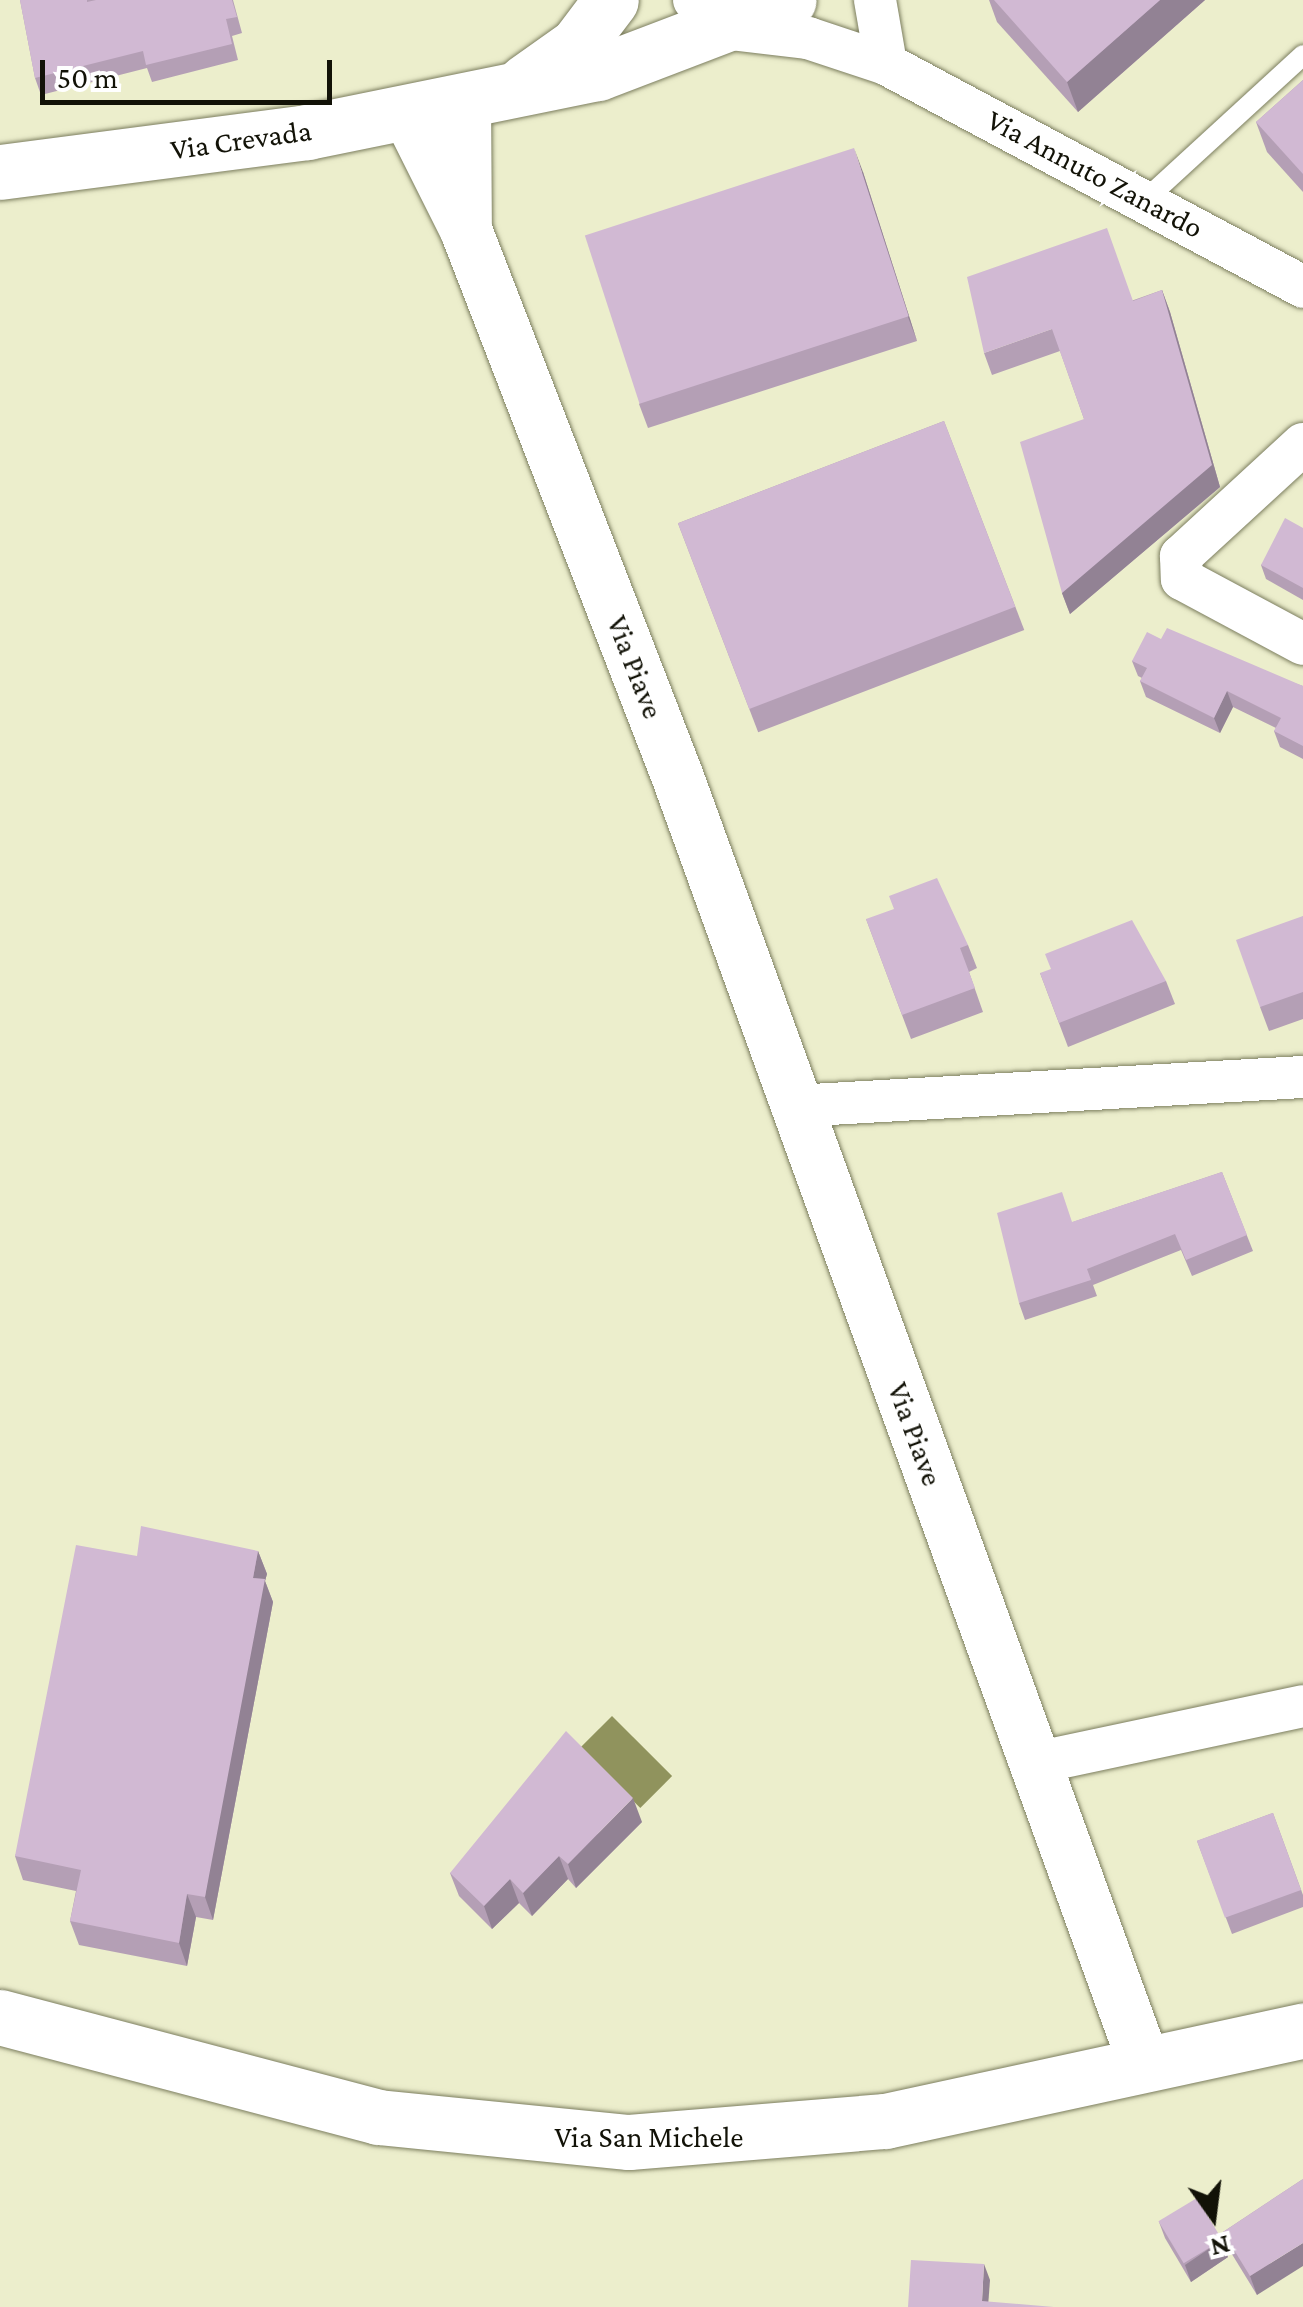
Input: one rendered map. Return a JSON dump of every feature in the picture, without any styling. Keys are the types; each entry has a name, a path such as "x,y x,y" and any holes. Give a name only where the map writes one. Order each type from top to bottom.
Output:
{"main road":[{"name":"Via Crevada","path":"519,87 578,45 611,0"},
{"name":"Via Crevada","path":"10,171 407,112 598,73 712,14 790,0"},
{"name":"Via San Michele","path":"0,2017 378,2117 630,2142 885,2121 1303,2031"}],"street":[{"path":"875,0 886,64"},
{"name":"Via Annuto Zanardo","path":"712,14 808,38 886,64 1146,199 1303,287"},
{"name":"Via Piave","path":"465,100 466,230"},
{"name":"Via Piave","path":"407,112 466,230 795,1106 1144,2063"},
{"path":"1303,444 1181,556 1182,579 1303,644"},
{"path":"795,1106 1303,1077"},
{"path":"1035,1763 1303,1706"}],"lane":[{"path":"1146,199 1303,55"}],"shaded area":[{"path":"612,1716 672,1776 640,1808 580,1748"}],"building":[{"path":"20,0 232,0 237,17 226,19 232,44 146,65 143,51 35,78"},
{"path":"994,0 1160,0 1067,82"},
{"path":"1303,80 1303,174 1256,122"},
{"path":"854,148 909,316 640,404 585,235"},
{"path":"1107,228 1133,301 1162,290 1212,465 1062,593 1020,442 1084,419 1052,329 984,353 967,277"},
{"path":"944,421 1015,607 749,709 678,523"},
{"path":"1285,518 1303,528 1303,588 1261,565"},
{"path":"1167,628 1303,686 1303,746 1274,731 1281,718 1227,691 1214,718 1140,681 1147,668 1132,661 1147,632 1161,639"},
{"path":"937,878 968,945 960,948 975,988 902,1015 866,919 894,909 889,896"},
{"path":"1303,916 1303,992 1260,1007 1236,940"},
{"path":"1132,920 1166,981 1059,1023 1040,973 1051,969 1045,954"},
{"path":"1222,1172 1247,1235 1186,1260 1175,1234 1087,1269 1091,1280 1019,1303 997,1213 1062,1192 1072,1222"},
{"path":"141,1526 258,1551 253,1578 265,1579 205,1897 187,1894 179,1943 70,1921 81,1870 15,1856 76,1545 137,1556"},
{"path":"566,1731 633,1798 568,1864 559,1856 523,1893 510,1879 484,1906 450,1873"},
{"path":"1273,1813 1301,1890 1225,1918 1197,1841"},
{"path":"1303,2179 1303,2243 1250,2276 1223,2232"},
{"path":"1197,2198 1222,2240 1184,2263 1158,2221"},
{"path":"911,2260 984,2264 982,2301 1054,2307 908,2307"}]}
